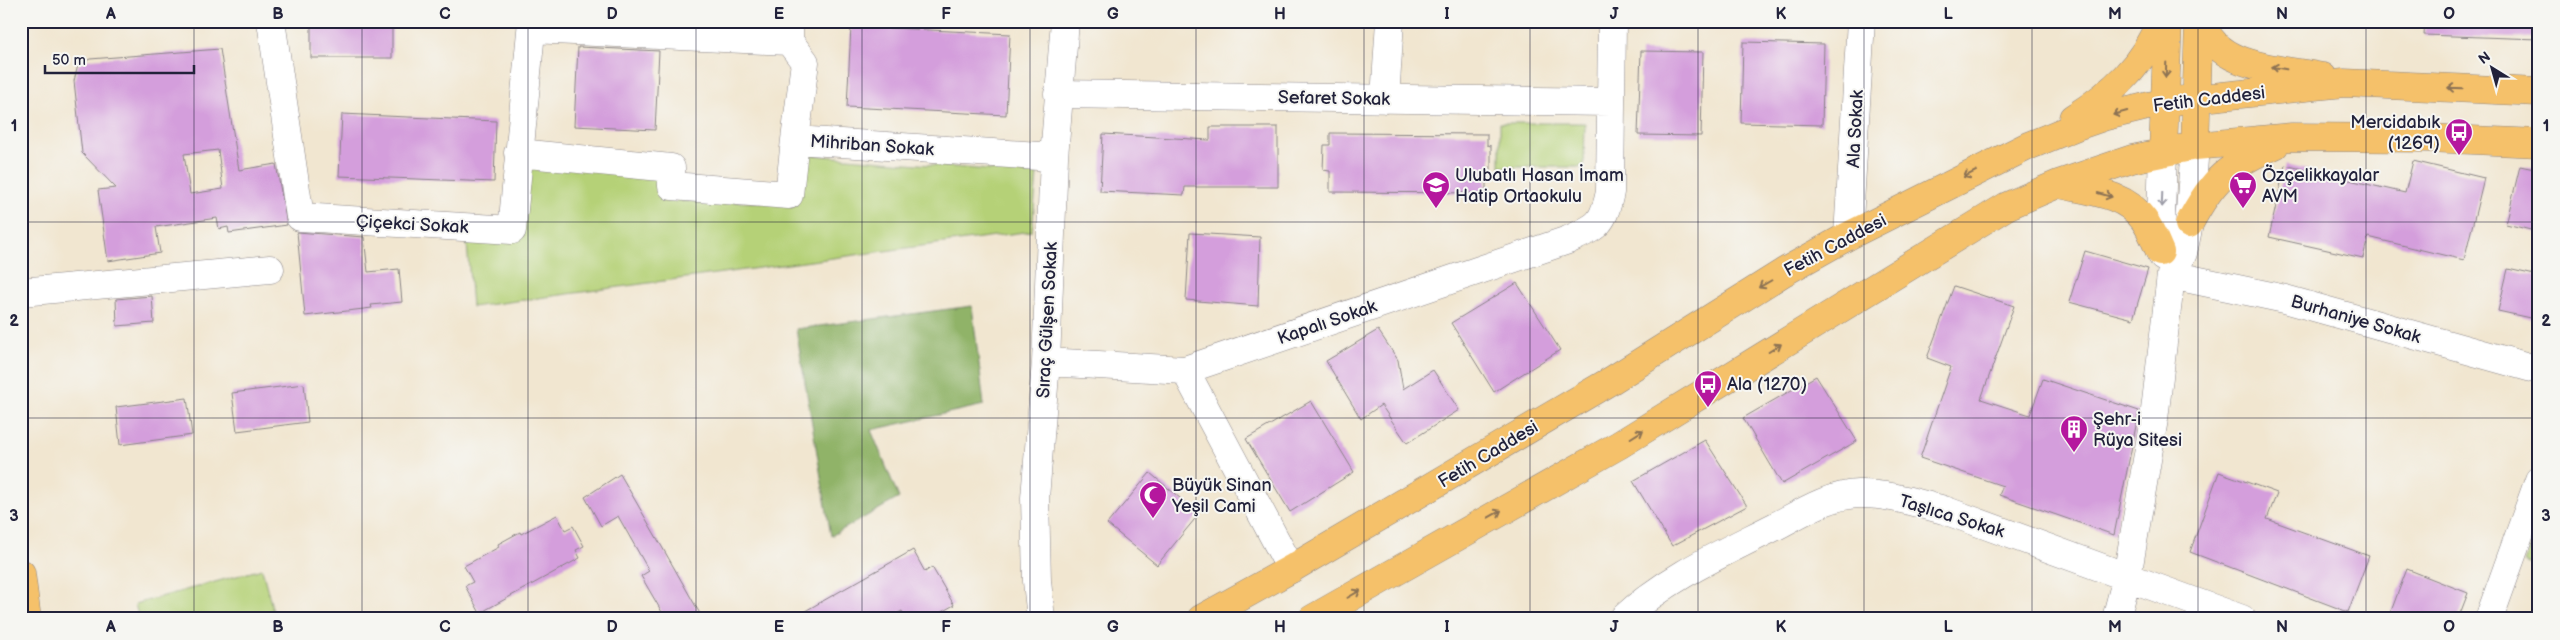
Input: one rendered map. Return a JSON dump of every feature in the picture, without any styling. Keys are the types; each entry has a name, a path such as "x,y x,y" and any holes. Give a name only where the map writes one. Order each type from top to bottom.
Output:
{"main road":[{"path":"2028,146 2104,97 2123,80 2140,62 2154,37 2160,21"},
{"path":"2163,151 2168,21"},
{"path":"2200,21 2210,41 2228,55 2255,64 2322,76 2344,83"},
{"path":"2195,146 2200,21"},
{"name":"Fetih Caddesi","path":"1201,619 1291,569 1612,380 1741,298 1848,236 2028,146 2103,117 2166,102 2198,98 2344,83 2539,92"},
{"path":"2189,224 2217,180 2242,161 2292,137"},
{"path":"1312,619 1619,445 2007,206 2058,184 2163,151 2195,146 2292,137 2427,138 2539,143"},
{"path":"2058,184 2105,194 2131,207 2144,220 2165,263"},
{"path":"21,573 27,619"}],"street":[{"name":"Çiçekci Sokak","path":"271,21 300,217 512,230 518,153 532,25"},
{"name":"Sıraç Gülşen Sokak","path":"1041,619 1037,581 1036,498 1046,362 1054,157 1065,21"},
{"path":"1385,99 1390,21"},
{"path":"1611,102 1612,21"},
{"name":"Ala Sokak","path":"1848,236 1861,21"},
{"path":"532,25 789,31 805,62 795,140"},
{"name":"Sefaret Sokak","path":"1058,94 1611,102"},
{"name":"Kapalı Sokak","path":"1046,362 1185,370 1568,240 1599,224 1606,210 1610,192 1611,102"},
{"name":"Mihriban Sokak","path":"518,153 671,168 672,186 788,195 795,140 1054,157"},
{"path":"2165,263 2183,253 2189,224 2195,146"},
{"path":"2116,619 2127,577 2154,420 2165,263 2163,151"},
{"name":"Burhaniye Sokak","path":"2165,263 2285,299 2539,370"},
{"path":"21,292 270,269"},
{"path":"1185,370 1291,569"},
{"path":"2489,619 2539,480"},
{"name":"Taşlıca Sokak","path":"1623,619 1663,587 1696,566 1824,502 1857,494 1899,498 1944,510 2242,619"}],"green space":[{"path":"1500,123 1585,123 1584,167 1500,167"},
{"path":"799,154 1037,174 1032,231 472,307 467,244 509,240 521,163 659,172 681,201 797,203"},
{"path":"972,306 984,405 871,430 899,498 831,536 796,329"},
{"path":"2539,523 2539,568 2525,562"},
{"path":"262,569 275,619 139,619 135,604"}],"building":[{"path":"311,21 392,21 392,58 311,58"},
{"path":"2425,21 2539,21 2539,39 2424,35"},
{"path":"851,26 1010,34 1006,115 847,107"},
{"path":"1743,42 1824,44 1822,125 1741,123"},
{"path":"578,47 659,51 655,130 574,126"},
{"path":"220,49 239,170 276,164 287,225 229,233 228,227 219,229 217,218 156,227 160,253 108,261 98,190 116,188 82,153 74,81 78,65 90,59","holes":["218,150 223,189 190,194 184,154"]},
{"path":"1641,51 1703,52 1701,136 1638,135"},
{"path":"342,114 496,121 494,182 339,176"},
{"path":"1210,127 1278,127 1278,187 1185,187 1184,195 1100,191 1103,134 1210,140"},
{"path":"1330,133 1487,134 1487,145 1491,146 1491,171 1486,171 1486,193 1330,192 1330,171 1323,170 1324,145 1330,145"},
{"path":"2413,161 2484,178 2464,260 2368,237 2363,258 2269,237 2285,165 2405,193"},
{"path":"2520,166 2539,170 2539,232 2506,224"},
{"path":"297,232 364,237 368,272 399,269 402,302 371,305 372,308 305,316"},
{"path":"1190,233 1260,237 1258,306 1186,300"},
{"path":"2085,251 2148,269 2133,319 2069,302"},
{"path":"2508,269 2539,276 2539,320 2498,311"},
{"path":"1517,283 1560,350 1494,392 1451,323"},
{"path":"1954,286 2014,306 1981,399 2030,415 2043,379 2139,411 2114,535 1999,495 2003,486 1920,458 1951,367 1927,358"},
{"path":"152,296 154,323 117,326 116,299"},
{"path":"1378,330 1398,360 1403,389 1433,370 1459,410 1407,443 1381,405 1361,419 1326,361"},
{"path":"1816,376 1857,441 1782,484 1743,418"},
{"path":"304,384 308,422 237,431 232,393"},
{"path":"187,398 192,435 120,445 116,407"},
{"path":"1311,401 1354,472 1290,512 1246,439"},
{"path":"1705,440 1747,506 1672,546 1633,481"},
{"path":"2219,472 2277,493 2267,519 2369,556 2348,612 2190,552"},
{"name":"Büyük Sinan Yeşil Cami","path":"1150,473 1199,514 1157,565 1107,524"},
{"path":"620,474 703,619 666,619 641,576 649,571 618,516 601,526 585,497"},
{"path":"557,515 565,530 573,526 584,546 576,550 580,558 480,613 465,586 473,582 464,566 499,547 498,544"},
{"path":"913,550 925,572 932,567 954,605 929,619 906,619 902,611 887,619 791,619"},
{"path":"2407,569 2468,593 2458,619 2388,619"}],"place":[{"name":"Mercidabık (1269)","path":"2459,156"},
{"name":"Ulubatlı Hasan İmam Hatip Ortaokulu","path":"1436,209"},
{"name":"Özçelikkayalar AVM","path":"2243,209"},
{"name":"Ala (1270)","path":"1708,408"},
{"name":"Şehr-i Rüya Sitesi","path":"2074,453"},
{"name":"Büyük Sinan Yeşil Cami","path":"1153,519"}]}
